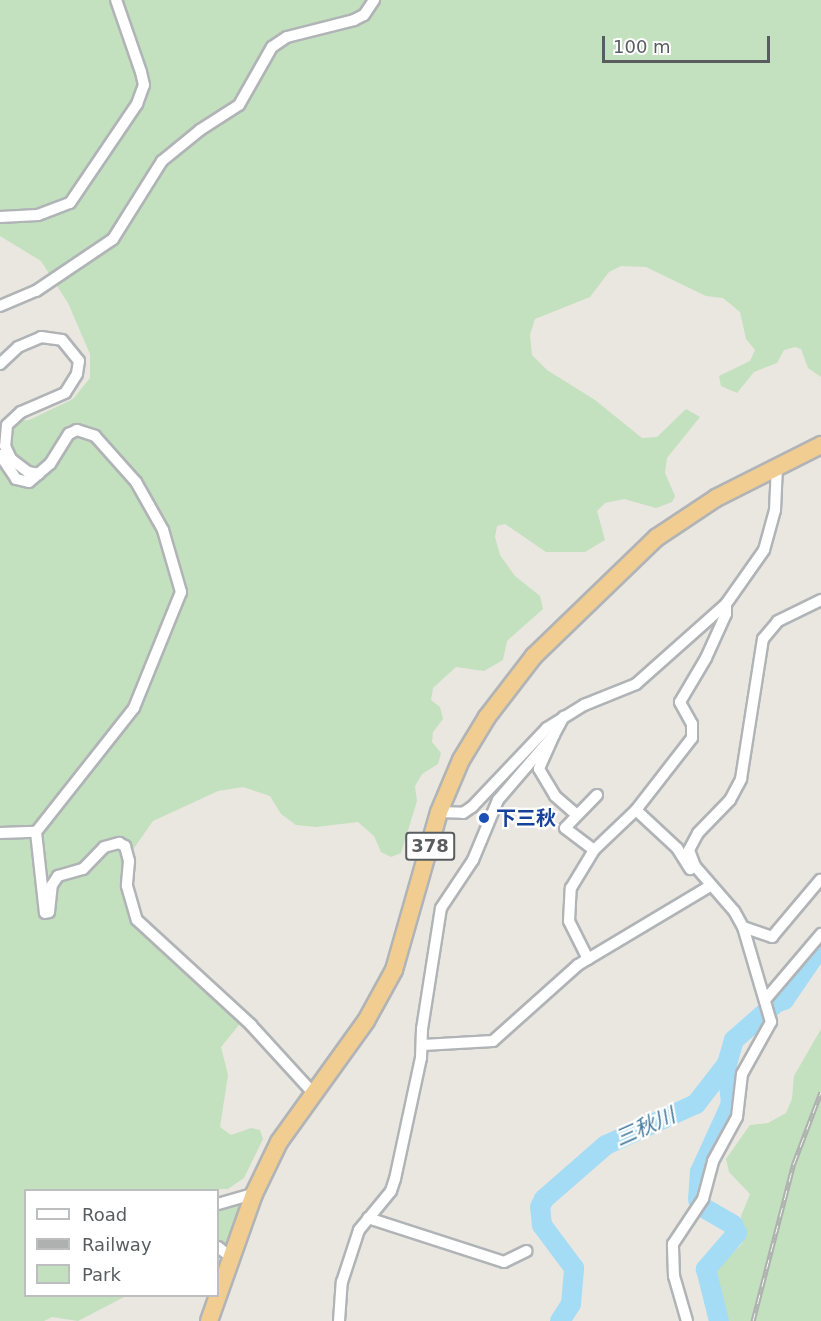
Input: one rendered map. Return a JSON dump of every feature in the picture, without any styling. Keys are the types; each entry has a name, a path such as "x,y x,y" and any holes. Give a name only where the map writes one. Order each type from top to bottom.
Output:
{"highway":[{"name":"378","path":"219,1294 255,1194 279,1142 366,1021 394,970 439,812 471,741 534,656 656,538 716,498 821,445"},
{"name":"378","path":"209,1321 218,1297"}],"street":[{"path":"0,217 38,215 70,203 137,104 144,85 116,0"},
{"path":"0,306 36,291 113,239 128,221 162,160 200,130 239,105 272,47 287,38 354,20 364,15 374,0"},
{"path":"0,364 18,347 41,337 62,340 79,361 77,374 65,393 21,412 7,425 5,446 11,459 28,472 39,474"},
{"path":"0,456 24,483 39,474 69,434 77,430 95,436 136,482 163,530 181,592 134,708 36,832 45,913 49,912 52,885 58,876 83,869 104,847 125,846 129,861 127,886 137,920 251,1025 313,1093"},
{"path":"439,812 456,814 472,807 536,737 564,716 636,684 726,604 764,550 775,510 777,466"},
{"path":"687,1321 674,1276 673,1244 703,1199 713,1161 737,1117 742,1074 771,1022 742,927 734,911 700,872 689,850 698,833 734,795 741,779 763,639 778,621 821,600"},
{"path":"588,959 573,934 567,910 571,888 594,850 636,810 692,738 692,724 680,702 706,658 726,614 726,604"},
{"path":"564,716 539,769 555,796 576,814"},
{"path":"339,1321 346,1262 359,1230 393,1185 423,1045 428,988 447,895 473,860 498,800 554,735"},
{"path":"594,850 565,828 576,814 597,795"},
{"path":"636,810 678,848 690,870 700,872"},
{"path":"0,833 36,832"},
{"path":"742,927 772,937 820,880"},
{"path":"423,1045 493,1041 588,959 710,886"},
{"path":"766,1002 821,934"},
{"path":"219,1204 255,1194"},
{"path":"368,1218 456,1250 504,1262 527,1251"},
{"path":"219,1248 232,1258"},
{"path":"331,1321 340,1309"}],"green space":[{"path":"0,0 821,0 821,377 808,368 801,349 795,347 784,350 777,363 754,372 737,393 721,386 719,376 750,361 755,350 746,339 740,312 723,298 706,296 646,267 621,266 609,272 590,297 535,319 530,335 532,355 547,370 595,400 642,438 657,437 686,409 700,417 667,458 665,473 675,496 672,502 656,508 624,499 605,503 597,511 605,540 585,552 546,552 505,524 497,526 495,537 500,555 515,576 540,596 543,609 507,641 503,660 484,671 456,667 433,688 431,700 440,707 443,719 433,732 432,742 441,753 438,764 422,774 415,786 417,801 401,853 391,857 381,852 374,836 358,822 316,827 296,825 281,814 270,796 243,787 218,791 153,821 123,864 121,877 126,904 135,921 236,1011 239,1025 221,1047 228,1075 220,1127 231,1135 251,1128 260,1130 263,1139 244,1178 228,1189 24,1189 24,1297 124,1297 78,1321 52,1317 44,1321 0,1321 0,422 29,420 73,399 90,378 90,354 68,303 41,261 0,236"},
{"path":"821,1029 821,1321 727,1321 714,1274 718,1266 741,1245 745,1237 741,1216 750,1194 729,1172 726,1159 750,1125 768,1123 786,1113 792,1099 794,1076"},
{"path":"236,1204 240,1209 229,1243 222,1246 219,1243 219,1209"}],"waterway":[{"name":"三秋川","path":"560,1321 571,1304 574,1268 542,1225 540,1207 544,1199 606,1145 696,1104 727,1064 734,1040 776,1003 784,1000 821,946"},
{"path":"698,1200 700,1172 731,1104 727,1064"},
{"path":"704,1208 733,1225 737,1233 706,1269 719,1321"}],"railway":[{"path":"753,1321 794,1163 821,1092"}],"place":[{"name":"下三秋","path":"484,818"}]}
